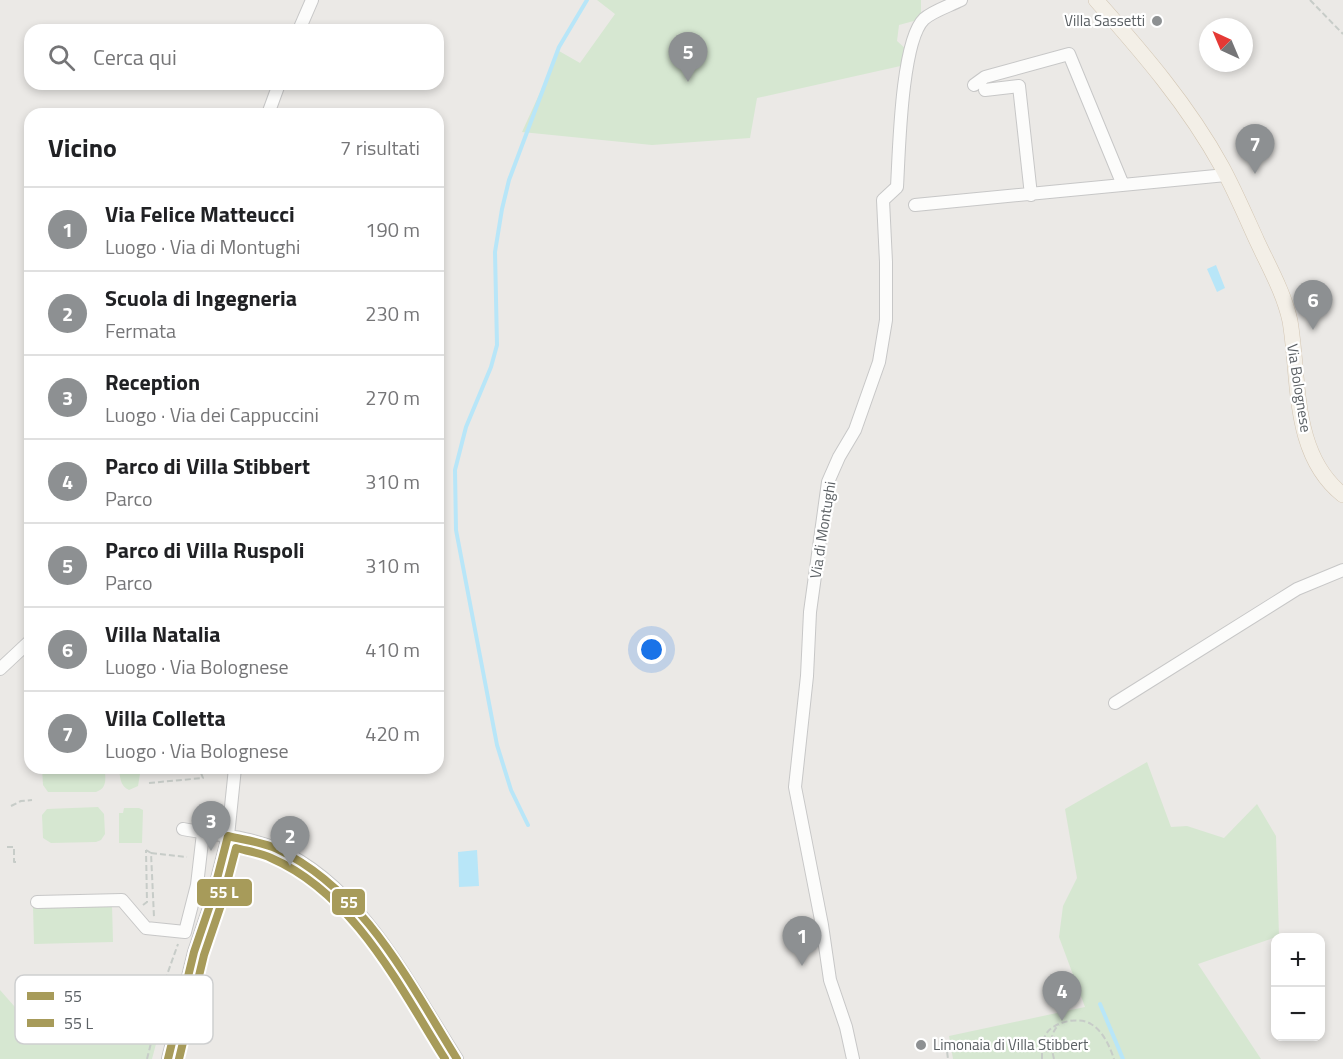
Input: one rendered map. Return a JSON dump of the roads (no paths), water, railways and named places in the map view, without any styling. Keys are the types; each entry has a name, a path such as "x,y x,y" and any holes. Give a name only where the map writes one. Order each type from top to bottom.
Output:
{"main road":[{"name":"Via Bolognese","path":"1096,0 1147,58 1187,110 1226,175 1283,296 1290,320 1302,419 1312,454 1327,479 1343,495"}],"street":[{"path":"302,24 312,0"},
{"name":"Via di Montughi","path":"853,1059 846,1028 830,980 822,925 795,787 806,693 810,612 828,482 855,430 879,362 886,320 883,200 897,187 903,91 911,48 919,25 925,17 961,0"},
{"path":"1031,195 1019,86 980,88 985,76 1069,54 1123,185"},
{"path":"270,108 277,90"},
{"path":"915,206 1226,175"},
{"path":"1115,703 1297,589 1343,570"},
{"path":"0,669 24,647"},
{"path":"188,975 228,836 234,774"},
{"path":"183,828 228,836 278,849 319,873 342,893 378,937 457,1059"},
{"path":"37,902 122,900 146,928 185,932 197,885 203,833"},
{"path":"168,1059 172,1044"}],"water":[{"path":"1216,265 1225,288 1217,292 1207,269"},
{"path":"477,850 479,886 459,887 458,852"}],"waterway":[{"path":"528,825 511,790 497,745 456,530 455,470 466,427 491,367 497,345 495,252 509,180 559,47 587,0"},
{"path":"1100,1004 1123,1059"}],"place":[{"name":"Villa Sassetti","path":"1157,21"},
{"name":"Parco di Villa Ruspoli","path":"688,82"},
{"name":"Villa Colletta","path":"1255,174"},
{"name":"Villa Natalia","path":"1313,330"},
{"name":"Reception","path":"211,851"},
{"name":"Scuola di Ingegneria","path":"290,866"},
{"name":"Via Felice Matteucci","path":"802,966"},
{"name":"Parco di Villa Stibbert","path":"1062,1021"},
{"name":"Limonaia di Villa Stibbert","path":"921,1045"}]}
